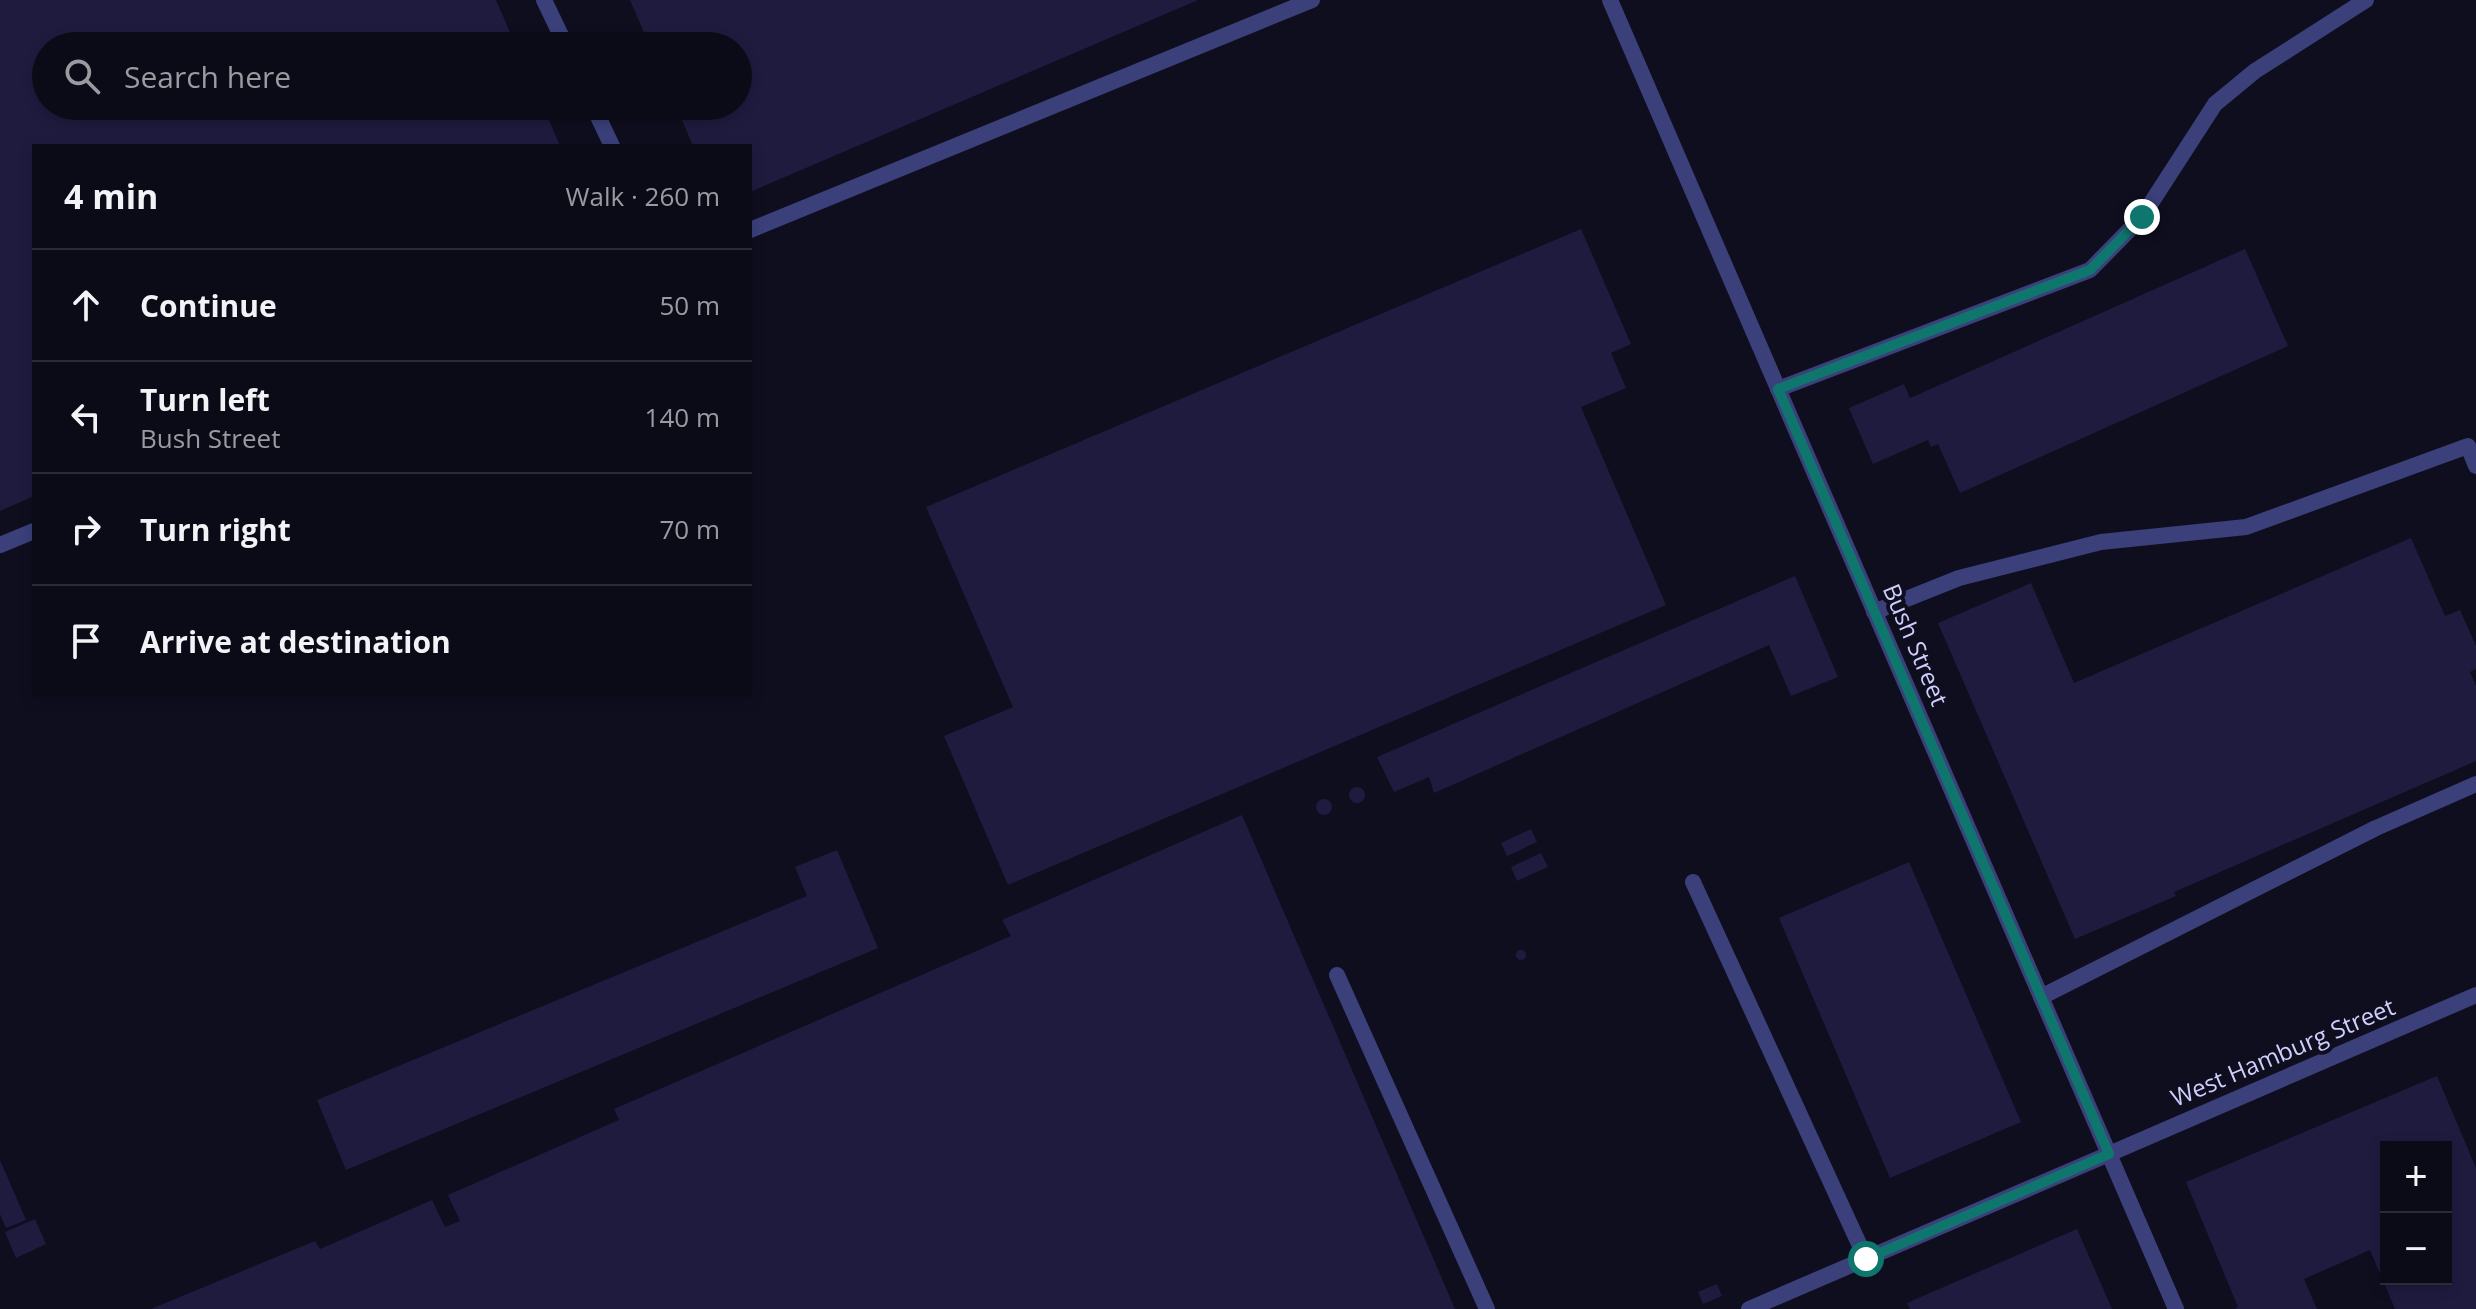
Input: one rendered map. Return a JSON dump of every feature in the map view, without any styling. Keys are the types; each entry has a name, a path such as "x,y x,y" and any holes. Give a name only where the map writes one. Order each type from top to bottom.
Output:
{"street":[{"path":"544,0 559,32"},
{"path":"752,229 1312,0"},
{"name":"Bush Street","path":"1610,0 2176,1309"},
{"path":"1778,389 2090,270 2142,217 2215,104 2255,71 2366,0"},
{"path":"600,120 611,144"},
{"path":"1874,612 1959,578 2101,542 2246,527 2472,445 2476,466"},
{"path":"0,545 32,532"},
{"path":"2041,997 2376,828 2476,784"},
{"path":"1693,882 1866,1259"},
{"path":"1337,975 1487,1309"},
{"name":"West Hamburg Street","path":"1749,1309 2476,995"}],"building":[{"path":"0,0 496,0 510,32 32,32 32,120 549,120 559,144 32,144 32,497 0,511"},
{"path":"630,0 1198,0 752,191 752,144 692,144 682,120 752,120 752,32 644,32"},
{"path":"1581,229 1631,344 1611,353 1626,388 1581,407 1666,605 1008,885 944,736 1013,707 926,507"},
{"path":"2245,249 2288,346 1960,493 1938,444 1931,447 1928,440 1873,464 1849,408 1904,384 1910,398"},
{"path":"2411,538 2445,616 2460,610 2476,646 2476,669 2470,672 2476,686 2476,761 2174,892 2176,896 2075,939 1938,623 2031,583 2074,683"},
{"path":"1795,576 1838,677 1791,696 1769,645 1434,793 1429,777 1394,792 1377,757"},
{"path":"1357,787 1363,789 1363,801 1357,803 1351,801 1349,795 1351,789"},
{"path":"1324,799 1330,801 1330,813 1324,815 1318,813 1316,807 1318,801"},
{"path":"1242,815 1455,1309 151,1309 315,1241 320,1249 432,1200 445,1227 460,1221 448,1195 619,1120 614,1109 1011,936 1002,920"},
{"path":"1531,829 1537,842 1507,856 1501,843"},
{"path":"837,850 878,948 346,1170 317,1100 807,896 795,867"},
{"path":"1541,853 1548,867 1517,881 1511,867"},
{"path":"1909,862 2021,1122 1890,1178 1779,918"},
{"path":"1521,950 1526,955 1521,960 1516,955"},
{"path":"2437,1076 2476,1168 2476,1309 2395,1309 2385,1285 2452,1285 2452,1141 2380,1141 2380,1274 2370,1250 2304,1279 2317,1309 2235,1309 2238,1307 2186,1182"},
{"path":"0,1160 26,1220 6,1228 0,1214"},
{"path":"35,1219 46,1244 16,1258 5,1232"},
{"path":"2077,1229 2112,1309 1910,1309 1907,1303"},
{"path":"1717,1284 1722,1296 1703,1304 1698,1292"}],"route":[{"path":"1866,1259 2109,1154 1778,389 2090,270 2142,217"}]}
